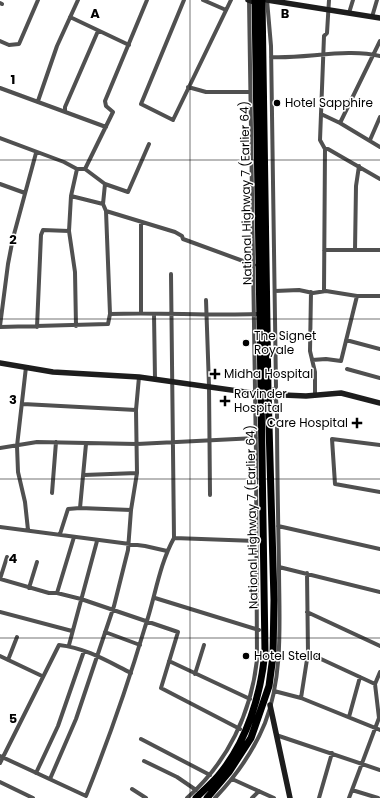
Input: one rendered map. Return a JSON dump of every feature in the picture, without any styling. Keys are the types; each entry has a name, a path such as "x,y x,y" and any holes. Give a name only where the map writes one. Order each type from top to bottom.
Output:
{"highway":[{"name":"National Highway 7 (Earlier 64)","path":"196,798 218,776 239,743 250,720 263,672 265,596 261,393 257,314 258,1"},
{"path":"207,798 229,772 251,738 269,686 274,635 261,393 258,1"}],"street":[{"path":"0,41 9,45 19,44 38,0"},
{"path":"38,102 57,46 78,0"},
{"path":"85,169 113,112 106,106 105,101 147,0"},
{"path":"184,0 141,104 173,120 231,0"},
{"path":"203,0 226,10"},
{"path":"324,291 324,149 320,140 324,36 327,33 329,0"},
{"path":"349,13 353,0"},
{"path":"372,17 377,0"},
{"path":"258,1 299,2 328,9 380,18"},
{"path":"258,1 270,22 276,387 261,393"},
{"path":"110,314 141,312 206,316 257,314 254,265 250,92 258,1"},
{"path":"70,17 129,45"},
{"path":"66,111 65,107 98,31"},
{"path":"340,123 380,41"},
{"path":"271,57 285,58 324,54 374,54 380,56"},
{"path":"188,87 206,92 250,92"},
{"path":"0,88 66,111 106,127"},
{"path":"321,114 340,123 380,147"},
{"path":"370,140 380,117"},
{"path":"0,138 64,162 77,169 85,169 105,184 128,192 149,144"},
{"path":"324,149 328,149 380,179"},
{"path":"36,152 8,264 0,327 108,324 110,314 106,211 103,204 105,184"},
{"path":"355,250 359,166"},
{"path":"76,326 75,272 69,231 71,196 77,169"},
{"path":"0,184 26,193"},
{"path":"71,196 103,204"},
{"path":"106,211 175,232 182,236 183,239 254,265"},
{"path":"141,222 141,312"},
{"path":"37,326 40,235 43,230 69,231"},
{"path":"324,250 380,250"},
{"path":"2,756 86,797 131,673 167,551 174,538 171,274"},
{"path":"274,291 324,291 358,296 380,296"},
{"path":"310,292 310,351 315,372 315,395"},
{"path":"312,360 326,359 341,361 358,296"},
{"path":"206,300 209,386 210,495"},
{"path":"154,314 155,379"},
{"path":"346,340 380,349"},
{"path":"0,363 53,372 139,377 261,393 315,395 341,393 380,403"},
{"path":"26,367 23,404 17,446 18,472 25,502 28,530"},
{"path":"347,369 380,378"},
{"path":"50,779 76,719 105,632 128,545 131,510 137,473 136,410 139,377"},
{"path":"187,798 210,775 229,748 240,729 254,686 257,666 258,630 256,438 261,393"},
{"path":"215,798 232,779 250,751 265,722 274,691 280,630 277,406 276,399 261,393"},
{"path":"23,404 136,410"},
{"path":"0,448 37,442 137,444 256,438"},
{"path":"380,446 332,439 335,484 380,492"},
{"path":"52,493 56,442"},
{"path":"80,508 86,444"},
{"path":"84,475 137,473"},
{"path":"60,534 68,510 80,508 131,510"},
{"path":"278,526 380,549"},
{"path":"0,527 60,534 167,551"},
{"path":"57,593 74,537"},
{"path":"174,538 257,540"},
{"path":"69,645 97,541"},
{"path":"7,557 0,579 49,593 57,593 81,599 147,623 178,632 162,688 240,729"},
{"path":"29,588 37,562"},
{"path":"279,567 380,592"},
{"path":"301,698 308,653 307,573"},
{"path":"154,598 258,630"},
{"path":"0,612 72,630"},
{"path":"307,612 380,646"},
{"path":"105,632 140,646"},
{"path":"8,660 17,637"},
{"path":"0,763 2,756 56,648 59,645 69,645 97,656 131,673"},
{"path":"195,674 204,645"},
{"path":"36,773 58,726 84,651"},
{"path":"308,653 375,684"},
{"path":"0,656 42,676"},
{"path":"170,661 250,699"},
{"path":"349,798 378,729 379,715 375,684 380,672"},
{"path":"349,716 360,677"},
{"path":"274,691 301,698 349,716 378,729"},
{"path":"270,704 290,798"},
{"path":"276,735 380,770"},
{"path":"140,739 210,775"},
{"path":"319,798 332,753"},
{"path":"144,761 177,777 196,790"},
{"path":"232,779 274,798"},
{"path":"0,782 32,798"},
{"path":"132,789 146,798"},
{"path":"352,790 378,798"},
{"path":"252,798 259,791"}],"place":[{"name":"Hotel Sapphire","path":"277,103"},
{"name":"The Signet Royale","path":"246,343"},
{"name":"Midha Hospital","path":"215,374"},
{"name":"Ravinder Hospital","path":"225,401"},
{"name":"Care Hospital","path":"357,423"},
{"name":"Hotel Stella","path":"246,656"}]}
